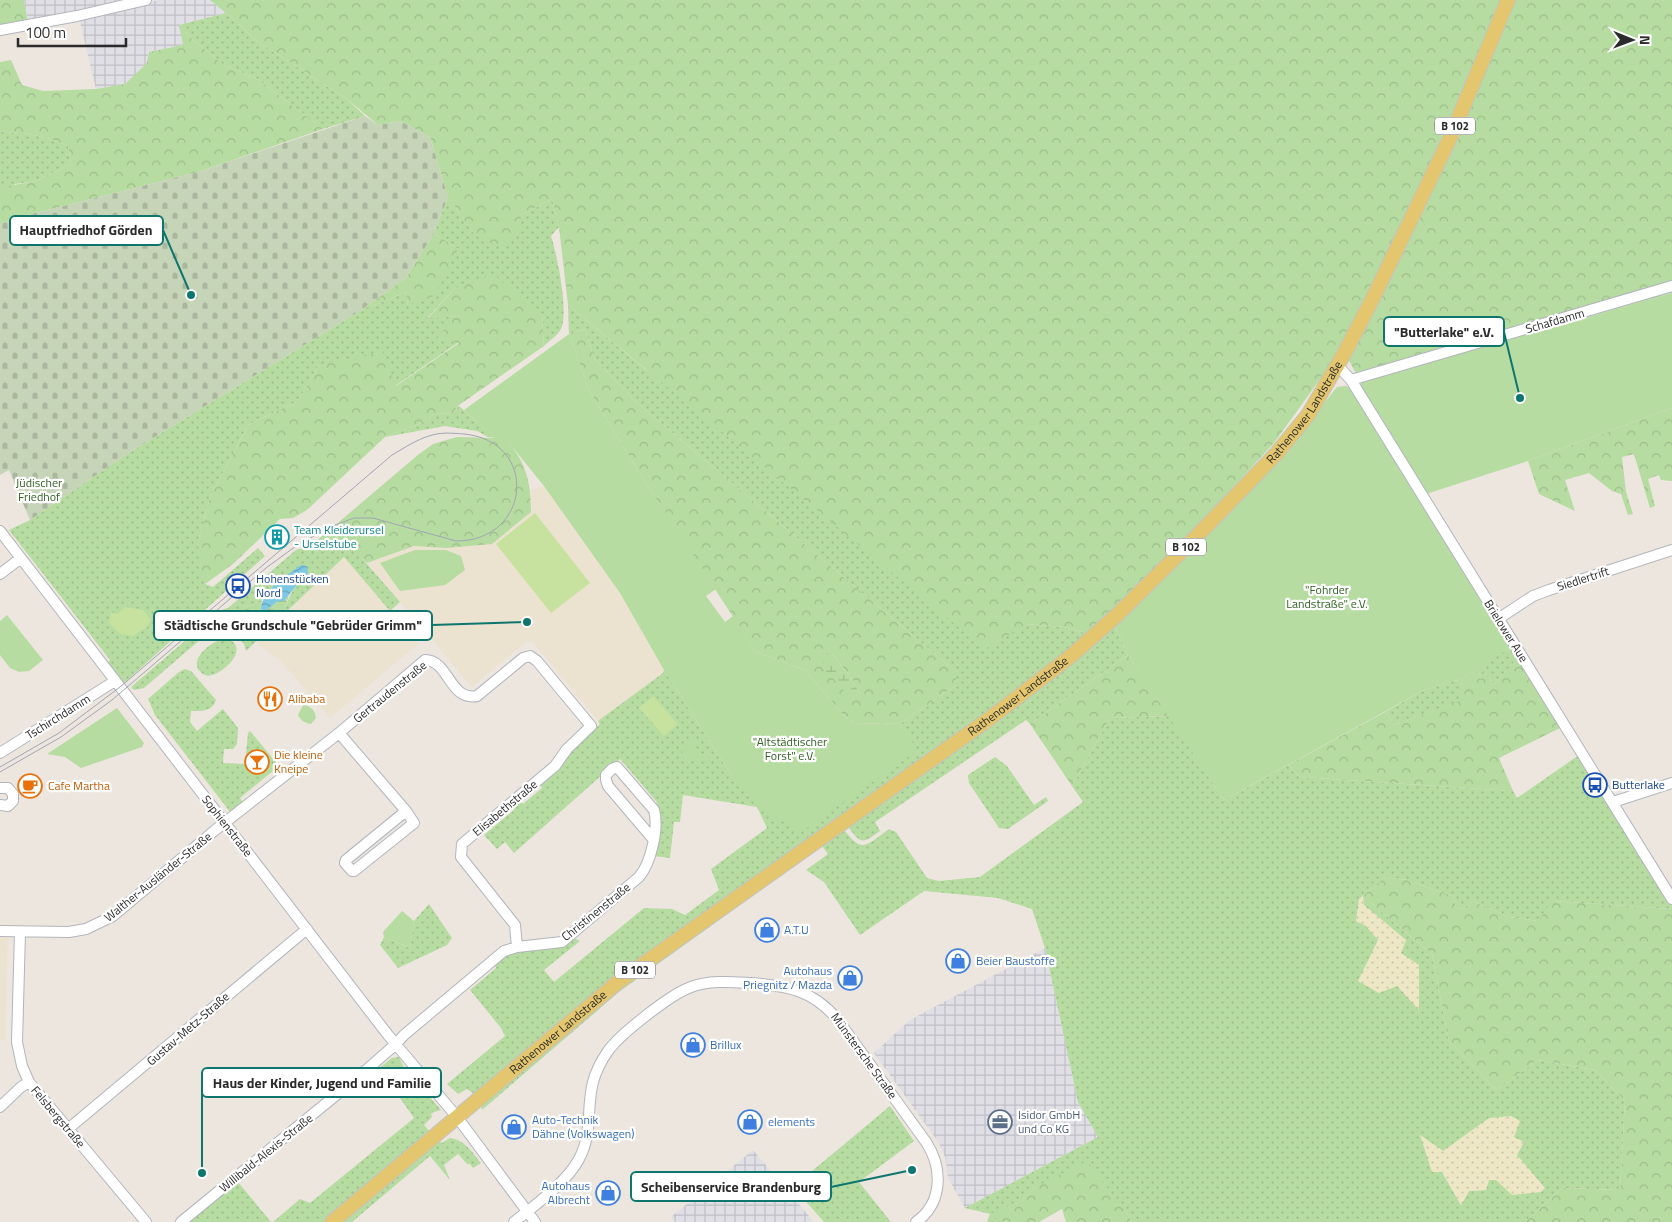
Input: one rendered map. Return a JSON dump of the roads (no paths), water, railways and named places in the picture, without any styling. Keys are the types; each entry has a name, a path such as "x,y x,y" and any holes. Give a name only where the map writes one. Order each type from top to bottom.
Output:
{"main road":[{"name":"Rathenower Landstraße","path":"332,1222 618,982 989,719 1071,656 1118,614 1276,454 1308,415 1338,366 1393,258 1450,138 1508,0"}],"street":[{"path":"0,30 78,16 146,0"},
{"name":"Schafdamm","path":"1351,380 1672,286"},
{"name":"Brielower Aue","path":"1338,366 1351,380 1672,899"},
{"name":"Sophienstraße","path":"0,531 396,1044 457,1117 535,1222"},
{"name":"Siedlertrift","path":"1498,619 1533,596 1672,550"},
{"path":"0,574 21,558"},
{"name":"Gertraudenstraße","path":"224,823 339,733 425,660 436,663 461,694 469,697 478,696 523,658 530,656 537,661 591,726"},
{"name":"Tschirchdamm","path":"0,753 115,681"},
{"name":"Elisabethstraße","path":"517,947 515,925 461,857 462,844 555,766 567,749 591,726"},
{"path":"339,733 406,811 414,823 352,871 345,862 346,860 406,811"},
{"name":"Christinenstraße","path":"396,1044 404,1035 504,952 517,947 562,942 639,877 645,869 653,839 656,818 654,810 617,768 612,769 606,774 608,786 653,839"},
{"path":"1613,802 1672,783"},
{"path":"0,788 8,788 13,794 13,801 8,806 0,806"},
{"name":"Walther-Ausländer-Straße","path":"0,931 69,932 99,924 113,916 224,823"},
{"name":"Gustav-Metz-Straße","path":"68,1129 307,929"},
{"name":"Felsbergstraße","path":"20,932 17,1042 22,1066 29,1082 146,1222"},
{"name":"Münstersche Straße","path":"514,1222 565,1178 578,1162 588,1136 592,1084 600,1064 609,1049 682,990 715,982 778,986 794,990 817,1000 828,1008 926,1142 934,1158 938,1169 938,1187 932,1206 916,1222"},
{"name":"Willibald-Alexis-Straße","path":"181,1222 396,1044"},
{"path":"0,1108 21,1087 29,1082"}],"water":[{"path":"301,565 307,566 308,574 284,601 278,601 265,611 261,609 266,595 271,589 282,578"}],"tram line":[{"path":"0,767 59,733 120,687 392,455 424,438 446,433 464,434 488,441 505,454 514,471 517,490 512,509 500,525 481,537 456,541 373,518 354,518 330,527 296,546 266,568 112,700 61,737 0,772"}],"place":[{"name":"Hauptfriedhof Görden","path":"191,295"},
{"name":"\"Butterlake\" e.V.","path":"1520,398"},
{"name":"Team Kleiderursel - Urselstube","path":"277,537"},
{"name":"Hohenstücken Nord","path":"238,586"},
{"name":"Städtische Grundschule \"Gebrüder Grimm\"","path":"527,622"},
{"name":"Alibaba","path":"270,699"},
{"name":"Die kleine Kneipe","path":"257,762"},
{"name":"Butterlake","path":"1595,785"},
{"name":"Cafe Martha","path":"30,786"},
{"name":"A.T.U","path":"767,930"},
{"name":"Beier Baustoffe","path":"958,961"},
{"name":"Autohaus Priegnitz / Mazda","path":"850,978"},
{"name":"Brillux","path":"693,1045"},
{"name":"elements","path":"750,1122"},
{"name":"Isidor GmbH und Co KG","path":"1000,1122"},
{"name":"Auto-Technik Dähne (Volkswagen)","path":"514,1127"},
{"name":"Scheibenservice Brandenburg","path":"912,1170"},
{"name":"Haus der Kinder, Jugend und Familie","path":"202,1173"},
{"name":"Autohaus Albrecht","path":"608,1193"}],"park label":[{"name":"Jüdischer Friedhof","path":"39,490"},
{"name":"\"Fohrder Landstraße\" e.V.","path":"1327,597"},
{"name":"\"Altstädtischer Forst\" e.V.","path":"790,749"}]}
